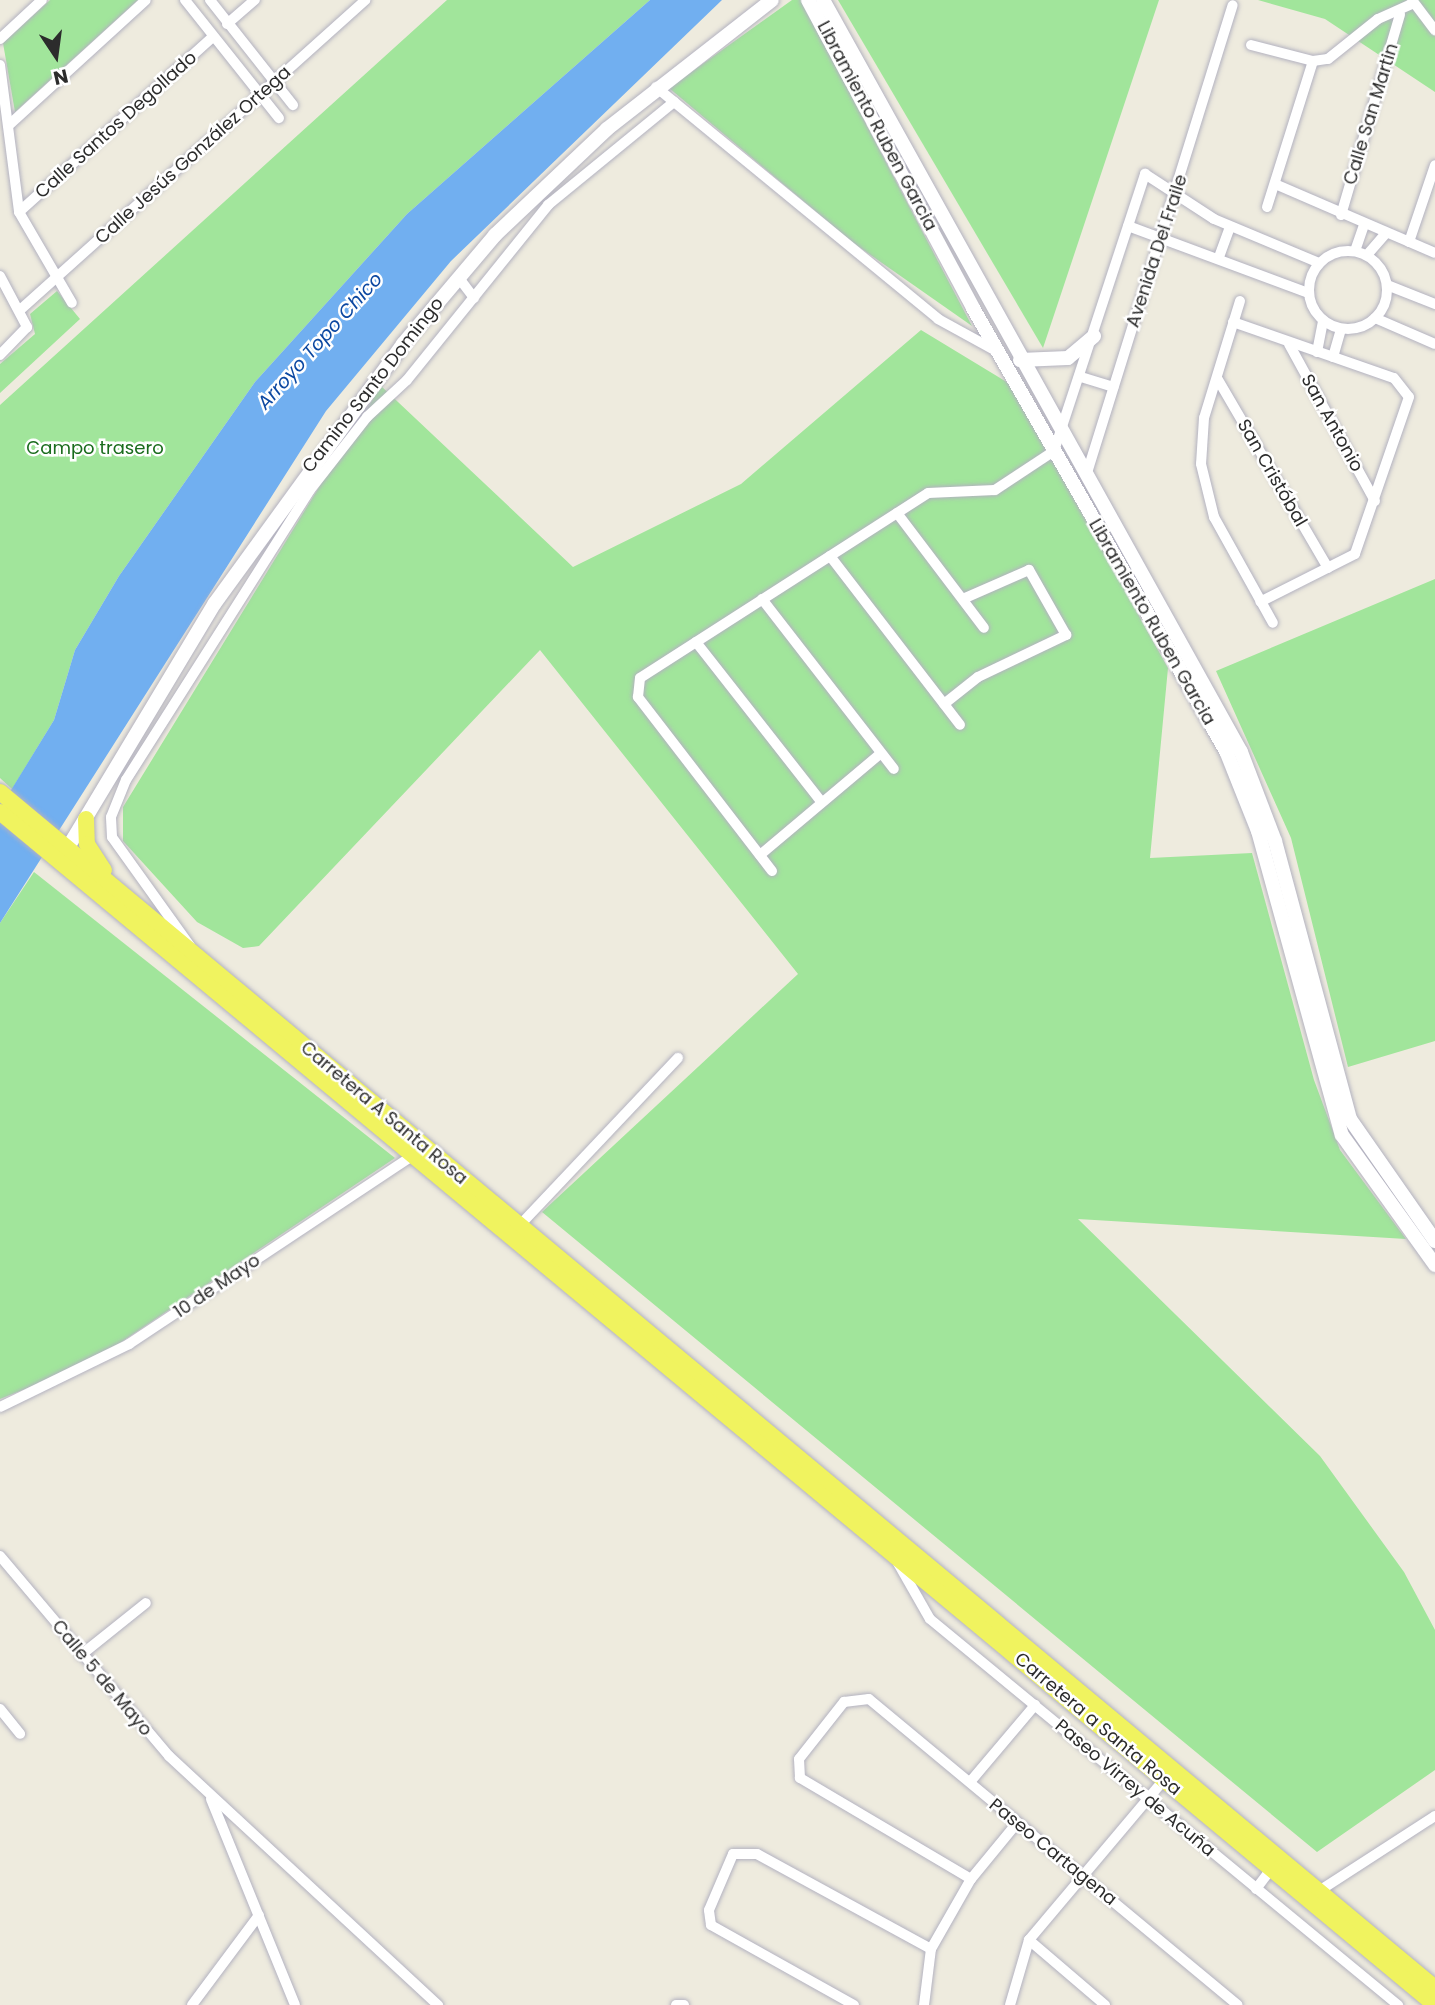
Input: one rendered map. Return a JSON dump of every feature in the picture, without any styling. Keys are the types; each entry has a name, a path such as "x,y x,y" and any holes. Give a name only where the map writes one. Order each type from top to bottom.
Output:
{"main road":[{"name":"Carretera A Santa Rosa","path":"0,792 49,845 67,849 194,954 419,1151 520,1225 765,1437"},
{"name":"Carretera A Santa Rosa","path":"0,812 49,845 765,1437"},
{"path":"86,819 91,856 138,908"},
{"name":"Carretera a Santa Rosa","path":"765,1437 894,1552 1319,1891 1435,1988"},
{"name":"Carretera a Santa Rosa","path":"765,1437 1170,1773 1272,1868 1435,2005"}],"street":[{"path":"0,39 42,0"},
{"path":"9,125 146,0"},
{"path":"186,0 279,118"},
{"path":"210,0 293,105"},
{"path":"227,24 255,0"},
{"name":"Calle Jesús González Ortega","path":"20,310 365,0"},
{"name":"Camino Santo Domingo","path":"67,849 215,603 305,471 459,278 495,236 656,87 772,0"},
{"name":"Libramiento Ruben Garcia","path":"808,0 1245,794 1342,1135 1435,1265"},
{"name":"Libramiento Ruben Garcia","path":"823,0 1061,435 1241,751 1275,841 1350,1119 1435,1241"},
{"path":"1251,44 1313,61 1339,55 1378,19 1401,13 1413,1 1435,30"},
{"name":"Avenida Del Fraile","path":"1080,497 1233,5"},
{"name":"Calle San Martin","path":"1341,215 1401,13"},
{"name":"Calle Santos Degollado","path":"19,212 213,37"},
{"path":"1267,207 1313,61"},
{"path":"0,65 19,212 54,280 72,303"},
{"path":"656,87 938,319 1000,353"},
{"path":"194,954 180,925 112,837 114,807 213,636 310,490 474,298 548,205 674,102"},
{"path":"1409,242 1435,165"},
{"name":"Avenida Del Fraile","path":"1055,451 1082,377 1145,174 1175,196"},
{"path":"1275,184 1364,225 1435,253"},
{"path":"1175,196 1230,227 1319,263 1356,251 1367,255 1387,285 1435,304"},
{"path":"1356,251 1364,225"},
{"path":"1128,226 1219,257 1308,293 1324,321 1341,329 1375,318 1435,344"},
{"path":"1219,257 1230,227"},
{"path":"1367,255 1386,233"},
{"path":"1308,293 1319,263"},
{"path":"0,276 27,327 23,335 0,355"},
{"path":"459,278 474,298"},
{"path":"1375,318 1387,285"},
{"path":"1240,301 1200,445 1205,489 1273,624"},
{"path":"1317,352 1324,321"},
{"path":"1233,322 1289,344 1394,378 1409,397 1355,554 1260,602"},
{"path":"1332,358 1341,329"},
{"path":"1020,360 1069,358 1094,336"},
{"name":"San Antonio","path":"1289,344 1375,501"},
{"path":"1082,377 1114,387"},
{"name":"San Cristóbal","path":"1217,378 1328,568"},
{"path":"772,871 638,697 640,678 928,493 995,490 1055,451"},
{"path":"897,513 984,628"},
{"path":"830,556 960,725"},
{"path":"944,704 978,677 1066,635 1029,570 963,599"},
{"path":"762,599 894,769"},
{"path":"696,642 820,800"},
{"path":"760,855 820,800 881,753"},
{"path":"520,1225 678,1058"},
{"name":"10 de Mayo","path":"0,1407 129,1344 419,1151"},
{"name":"Paseo Virrey de Acuña","path":"894,1552 930,1619 1398,2005"},
{"name":"Calle 5 de Mayo","path":"1,1559 81,1655 209,1795"},
{"path":"81,1655 146,1604"},
{"name":"Paseo Cartagena","path":"971,1879 800,1778 799,1759 844,1702 869,1699 1237,2005"},
{"path":"970,1782 1035,1705"},
{"path":"0,1709 20,1734"},
{"path":"1010,2005 1029,1940 1170,1773"},
{"path":"209,1795 295,2005"},
{"path":"209,1795 438,2005"},
{"path":"1319,1891 1435,1816"},
{"path":"924,2005 931,1949 971,1879 1017,1824"},
{"path":"854,2005 722,1934 711,1925 709,1910 728,1860 741,1851 757,1854 931,1949"},
{"path":"1256,1889 1272,1868"},
{"path":"192,2005 259,1915"},
{"path":"1029,1940 1105,2005"},
{"path":"1364,1977 1380,1958"},
{"path":"676,2005 684,2005"}],"green space":[{"path":"50,0 138,0 15,112 3,43"},
{"name":"Campo trasero","path":"447,0 650,0 407,214 255,382 119,576 75,650 54,720 12,789 0,778 0,405"},
{"path":"792,0 801,0 972,326 852,242 669,88"},
{"path":"838,0 1159,0 1043,348"},
{"path":"1258,0 1435,0 1435,92 1325,19"},
{"path":"57,291 80,319 0,393 0,364 35,334 30,314"},
{"path":"921,330 1010,384 1168,668 1150,858 1252,853 1314,1080 1340,1150 1406,1239 1078,1219 1320,1456 1404,1572 1435,1630 1435,1770 1317,1852 542,1212 798,974 540,650 259,946 243,948 197,922 123,841 123,807 381,386 573,567 741,484"},
{"path":"1435,579 1435,1041 1348,1067 1291,838 1216,671"},
{"path":"34,872 395,1158 90,1363 0,1399 0,923"}],"water":[{"name":"Arroyo Topo Chico","path":"650,0 722,0 451,261 326,411 0,923 0,808 54,720 75,650 119,576 255,382 407,214"}]}
